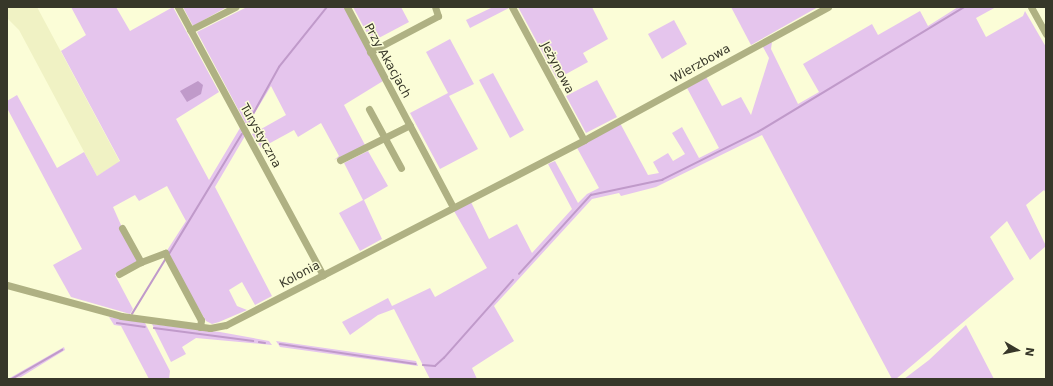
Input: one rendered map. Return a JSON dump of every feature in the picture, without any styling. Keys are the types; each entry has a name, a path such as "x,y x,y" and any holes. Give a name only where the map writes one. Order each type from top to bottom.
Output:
{"street":[{"name":"Turystyczna","path":"178,7 323,275"},
{"path":"190,30 235,7"},
{"name":"Przy Akacjach","path":"347,7 453,207"},
{"path":"370,52 438,16 436,7"},
{"name":"Jeżynowa","path":"512,7 584,140"},
{"name":"Wierzbowa","path":"584,140 828,7"},
{"path":"1031,7 1046,34"},
{"path":"369,109 401,168"},
{"path":"340,160 410,125"},
{"name":"Kolonia","path":"7,285 121,316 200,327 226,325 584,140"},
{"path":"122,228 140,262"},
{"path":"119,274 162,252 166,254 201,320 200,327"}],"shaded area":[{"path":"7,7 37,7 120,162 97,176 19,30 7,18"},
{"path":"71,7 116,7 130,31 173,7 219,92 176,119 209,180 240,128 245,136 215,187 272,296 255,305 242,282 229,290 237,306 247,310 212,324 206,321 166,252 186,221 167,186 139,201 135,195 113,207 137,261 115,275 133,309 130,314 71,297 53,265 82,249 7,108 7,101 17,95 57,168 84,152 97,176 120,161 61,51 86,35"},
{"path":"183,7 227,7 193,26"},
{"path":"247,7 344,7 383,81 344,105 365,145 334,160 339,156 321,123 298,137 294,130 261,148 252,134 286,115 271,86 247,126 197,32"},
{"path":"353,7 401,7 409,22 375,40 370,39"},
{"path":"493,7 509,8 470,28 466,20"},
{"path":"518,7 592,7 608,39 583,53 588,62 557,79"},
{"path":"731,7 818,7 751,45"},
{"path":"958,7 996,7 976,18 986,37 1023,16 1025,11 1046,47 1046,193 1044,190 1026,205 1046,246 1030,260 1007,221 990,237 1014,279 896,379 892,379 762,135 656,187 621,196 619,193 592,199 494,306 514,341 472,368 477,379 430,379 394,309 378,315 350,335 342,322 388,298 392,306 430,288 435,297 487,268 454,211 471,202 489,239 517,224 532,253 572,209 548,164 555,161 578,203 587,194 599,188 576,146 620,123 648,175 659,173 653,162 668,153 673,161 685,154 672,133 682,127 699,158 719,148 687,88 706,77 722,106 741,97 751,115 769,58 763,47 772,42 771,49 798,104 819,92 803,64 872,24 878,35 920,11 928,26"},
{"path":"674,20 687,44 662,59 648,34"},
{"path":"450,39 474,84 449,96 478,149 440,169 410,113 448,93 426,52"},
{"path":"493,73 524,130 510,138 479,80"},
{"path":"597,80 617,117 586,133 566,96"},
{"path":"198,81 203,85 201,94 187,102 180,91"},
{"path":"368,151 388,186 364,200 382,239 360,251 339,213 363,200 344,163"},
{"path":"109,317 145,323 170,371 169,379 149,379 121,326 114,325"},
{"path":"152,324 220,332 269,341 272,345 196,338 182,347 186,354 171,362"},
{"path":"966,325 994,379 904,379 929,360"},
{"path":"276,341 416,361 418,366 280,347"},
{"path":"64,347 65,350 21,377 8,379"}],"waterway":[{"path":"247,125 279,67 327,7"},
{"path":"519,274 591,195 662,180 758,132 964,7"},
{"path":"169,254 242,134"},
{"path":"132,314 165,260"},
{"path":"423,365 435,366 444,358 513,280"},
{"path":"117,323 145,327"},
{"path":"154,328 253,341"},
{"path":"259,342 265,343"},
{"path":"280,344 416,364"},
{"path":"12,379 62,350"}]}
